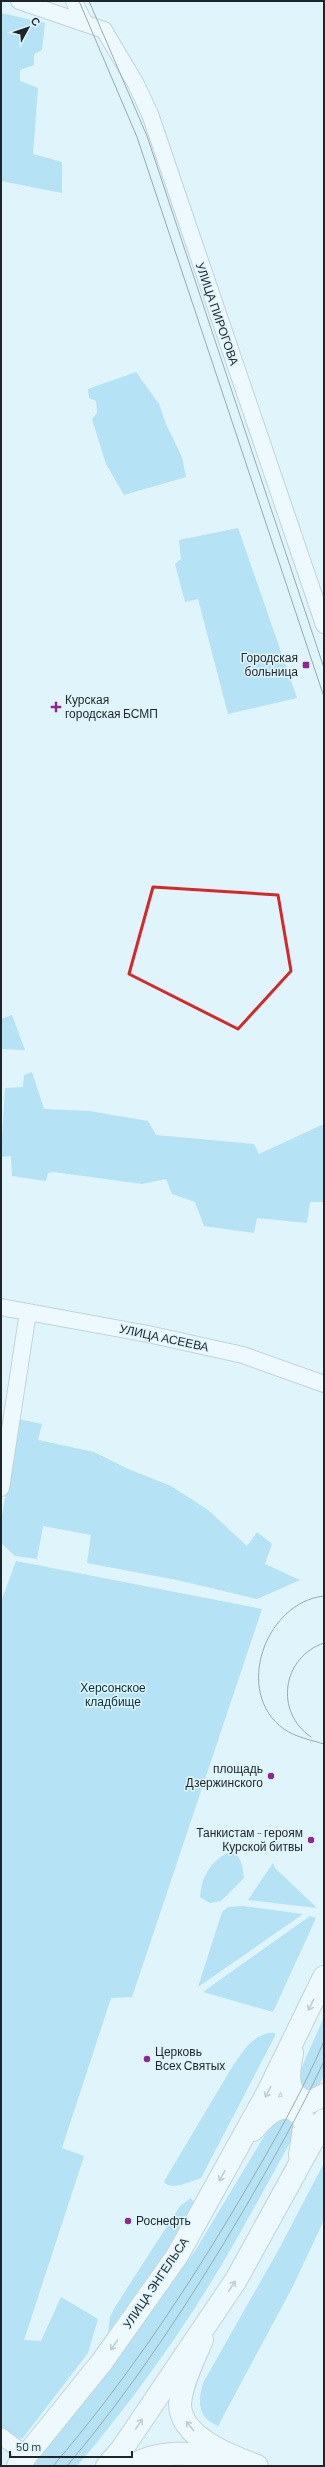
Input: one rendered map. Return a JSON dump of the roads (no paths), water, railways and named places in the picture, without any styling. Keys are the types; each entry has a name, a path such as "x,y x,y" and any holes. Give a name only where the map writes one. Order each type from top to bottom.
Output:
{"main road":[{"name":"УЛИЦА ЭНГЕЛЬСА","path":"22,2461 102,2362 177,2256 241,2142 298,2033 324,1977"},
{"path":"298,2033 289,2066 290,2091 295,2097 310,2102 324,2095"},
{"path":"241,2142 268,2115 277,2109 289,2108 298,2113 304,2122 297,2172"},
{"path":"108,2466 122,2449 236,2280 297,2172 324,2120"},
{"path":"210,2319 189,2370 180,2404 184,2418 192,2430 209,2445 233,2457 258,2466"},
{"path":"132,2466 157,2456 177,2454 233,2457"}],"street":[{"name":"УЛИЦА ПИРОГОВА","path":"20,1 104,30 136,84 150,114 324,625"},
{"path":"74,1 84,22"},
{"name":"УЛИЦА АСЕЕВА","path":"1,1307 148,1334 242,1355 324,1384"},
{"path":"1,1488 28,1312"},
{"path":"1,2436 22,2461"}],"tram line":[{"path":"79,1 137,137 324,697"},
{"path":"89,1 147,136 324,668"},
{"path":"324,1596 303,1602 286,1614 272,1631 263,1651 259,1673 260,1694 269,1713 288,1732 324,1744"},
{"path":"311,1737 299,1726 292,1714 288,1700 288,1686 292,1672 299,1660 310,1650 324,1643"},
{"path":"53,2466 130,2369 177,2301 221,2231 275,2139 306,2081 324,2041"},
{"path":"67,2466 138,2375 202,2279 274,2157 324,2061"}],"place":[{"name":"Городская больница","path":"306,665"},
{"name":"Курская городская БСМП","path":"56,707"},
{"name":"площадь Дзержинского","path":"271,1776"},
{"name":"Танкистам - героям Курской битвы","path":"311,1840"},
{"name":"Церковь Всех Святых","path":"147,2059"},
{"name":"Роснефть","path":"128,2221"}],"park label":[{"name":"Херсонское кладбище","path":"113,1695"}]}
